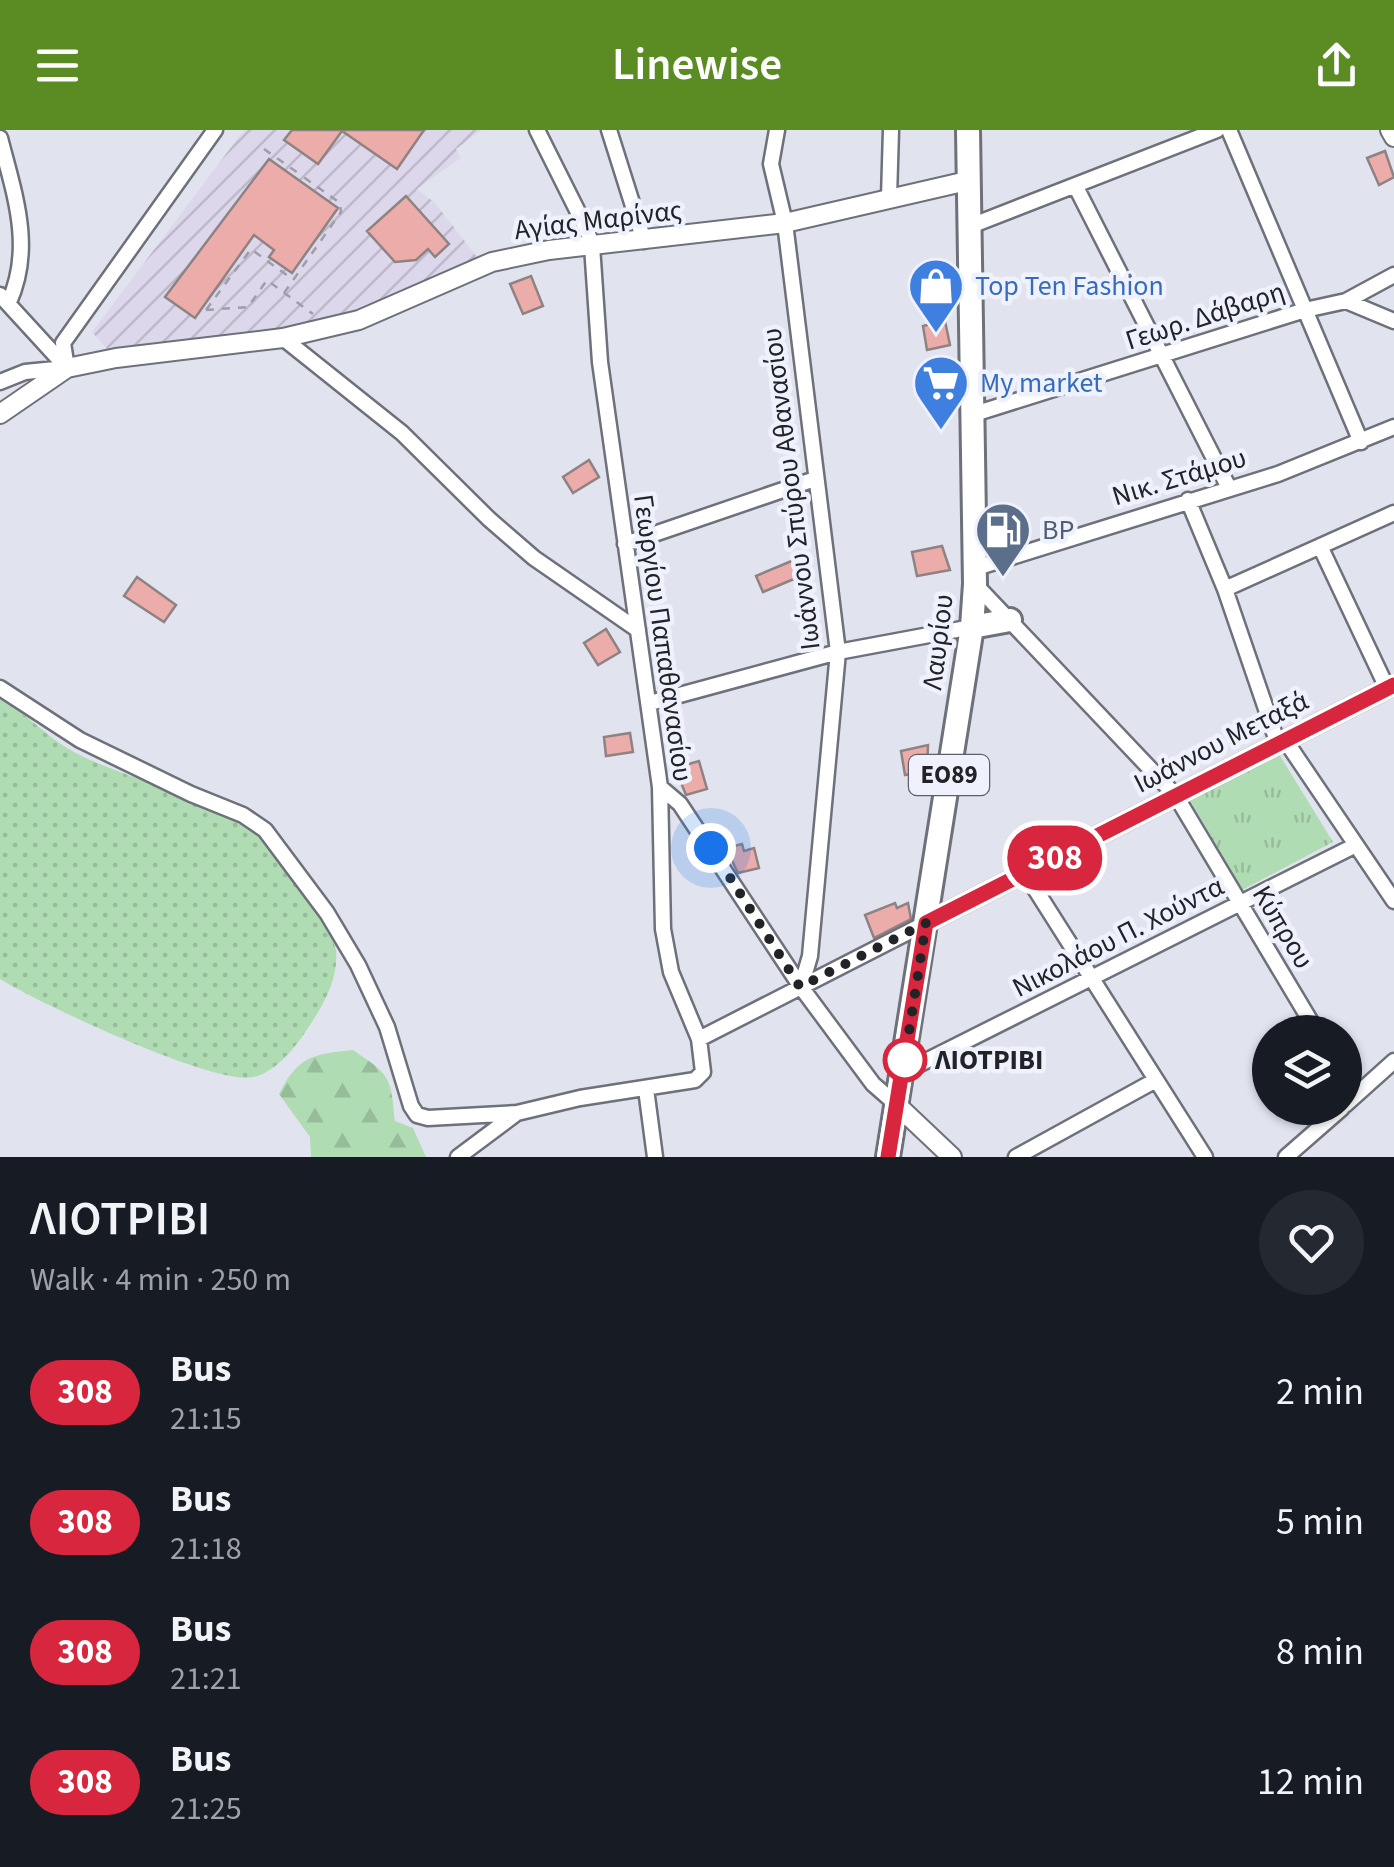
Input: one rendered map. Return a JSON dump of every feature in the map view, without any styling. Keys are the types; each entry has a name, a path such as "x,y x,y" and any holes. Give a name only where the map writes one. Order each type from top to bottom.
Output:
{"main road":[{"name":"Λαυρίου","path":"888,1157 972,627 976,576 968,130"},
{"path":"972,627 1010,620"}],"street":[{"path":"67,368 63,343 214,130"},
{"name":"Γεωργίου Παπαθανασίου","path":"537,130 588,230 592,246 600,362 660,787 666,955 699,1039"},
{"path":"609,130 644,241"},
{"name":"Ιωάννου Σπύρου Αθανασίου","path":"777,130 772,164 785,223 838,652 810,956 800,987"},
{"path":"888,198 891,130"},
{"path":"968,226 1217,130"},
{"path":"1229,130 1361,442"},
{"path":"1390,130 1394,137"},
{"path":"0,138 22,231 15,288 4,298 67,368"},
{"name":"Αγίας Μαρίνας","path":"0,382 26,372 282,338 330,327 359,320 492,262 549,250 785,223 966,181"},
{"path":"1076,187 1230,488"},
{"name":"Γεωρ. Δάβαρη","path":"971,415 1305,310 1346,301 1394,275"},
{"path":"1346,301 1394,320"},
{"path":"282,338 402,433 534,558 638,630"},
{"path":"0,414 67,368"},
{"name":"Νικ. Στάμου","path":"976,576 1361,442 1394,427"},
{"path":"625,544 815,479"},
{"path":"1188,500 1282,742 1394,902"},
{"path":"1225,589 1394,513"},
{"path":"1320,546 1391,686"},
{"name":"Κύπρου","path":"976,576 1010,620 1176,796 1307,1015"},
{"path":"650,703 838,652 972,627"},
{"name":"Ιωάννου Μεταξά","path":"699,1039 1391,686"},
{"path":"0,688 80,740 243,815 265,830 317,898 358,965 386,1027 410,1106 416,1114 428,1118 517,1113 701,1078 699,1039"},
{"path":"660,787 680,804 800,987 873,1084 952,1157"},
{"name":"Νικολάου Π. Χούντα","path":"904,1064 914,1067 1354,846"},
{"path":"1025,873 1205,1157"},
{"path":"1362,1090 1394,1061"},
{"path":"1016,1157 1156,1080"},
{"path":"646,1090 655,1157"},
{"path":"458,1157 517,1113"},
{"path":"1286,1157 1322,1125"}],"path":[{"path":"264,149 340,203 342,212 284,293"},
{"path":"294,280 251,249 206,310 248,307 266,280 330,327"}],"shaded area":[{"path":"244,130 482,130 456,149 461,158 417,189 435,203 477,257 357,315 276,331 108,350 92,332"}],"green space":[{"path":"0,699 74,752 196,800 242,823 260,837 291,875 333,941 336,961 332,984 317,1015 276,1065 254,1077 234,1077 203,1069 87,1023 0,979"},
{"path":"1279,754 1333,842 1242,890 1190,800"},
{"path":"353,1050 386,1078 395,1121 413,1128 426,1157 311,1157 310,1137 279,1094 293,1072 308,1059"}],"building":[{"path":"292,130 424,130 397,169 342,131 318,164 284,140"},
{"path":"1385,151 1394,177 1379,185 1367,158"},
{"path":"269,159 338,208 292,273 269,257 274,250 254,235 195,318 165,297"},
{"path":"406,196 449,244 435,257 428,249 416,260 395,262 367,231"},
{"path":"531,276 543,306 523,314 510,284"},
{"name":"Top Ten Fashion","path":"945,321 950,345 927,350 923,326"},
{"path":"589,460 599,477 573,493 563,477"},
{"path":"942,546 950,570 917,576 912,552"},
{"path":"794,560 801,576 763,592 756,576"},
{"path":"137,577 176,605 164,622 124,596"},
{"path":"606,629 620,652 598,665 584,643"},
{"path":"630,733 633,752 606,756 604,737"},
{"path":"928,745 927,771 905,775 901,751"},
{"path":"699,761 707,789 686,795 675,768"},
{"path":"742,844 744,851 754,848 759,868 738,873 726,848"},
{"path":"895,903 897,908 908,903 911,919 874,938 865,915"}],"bus line":[{"name":"308","path":"888,1157 926,923 1394,685"}],"place":[{"name":"Top Ten Fashion","path":"936,335"},
{"name":"My market","path":"941,432"},
{"name":"BP","path":"1003,579"},
{"name":"ΛΙΟΤΡΙΒΙ","path":"905,1060"}],"route":[{"path":"711,848 800,987 926,923 904,1064 905,1060"}]}
